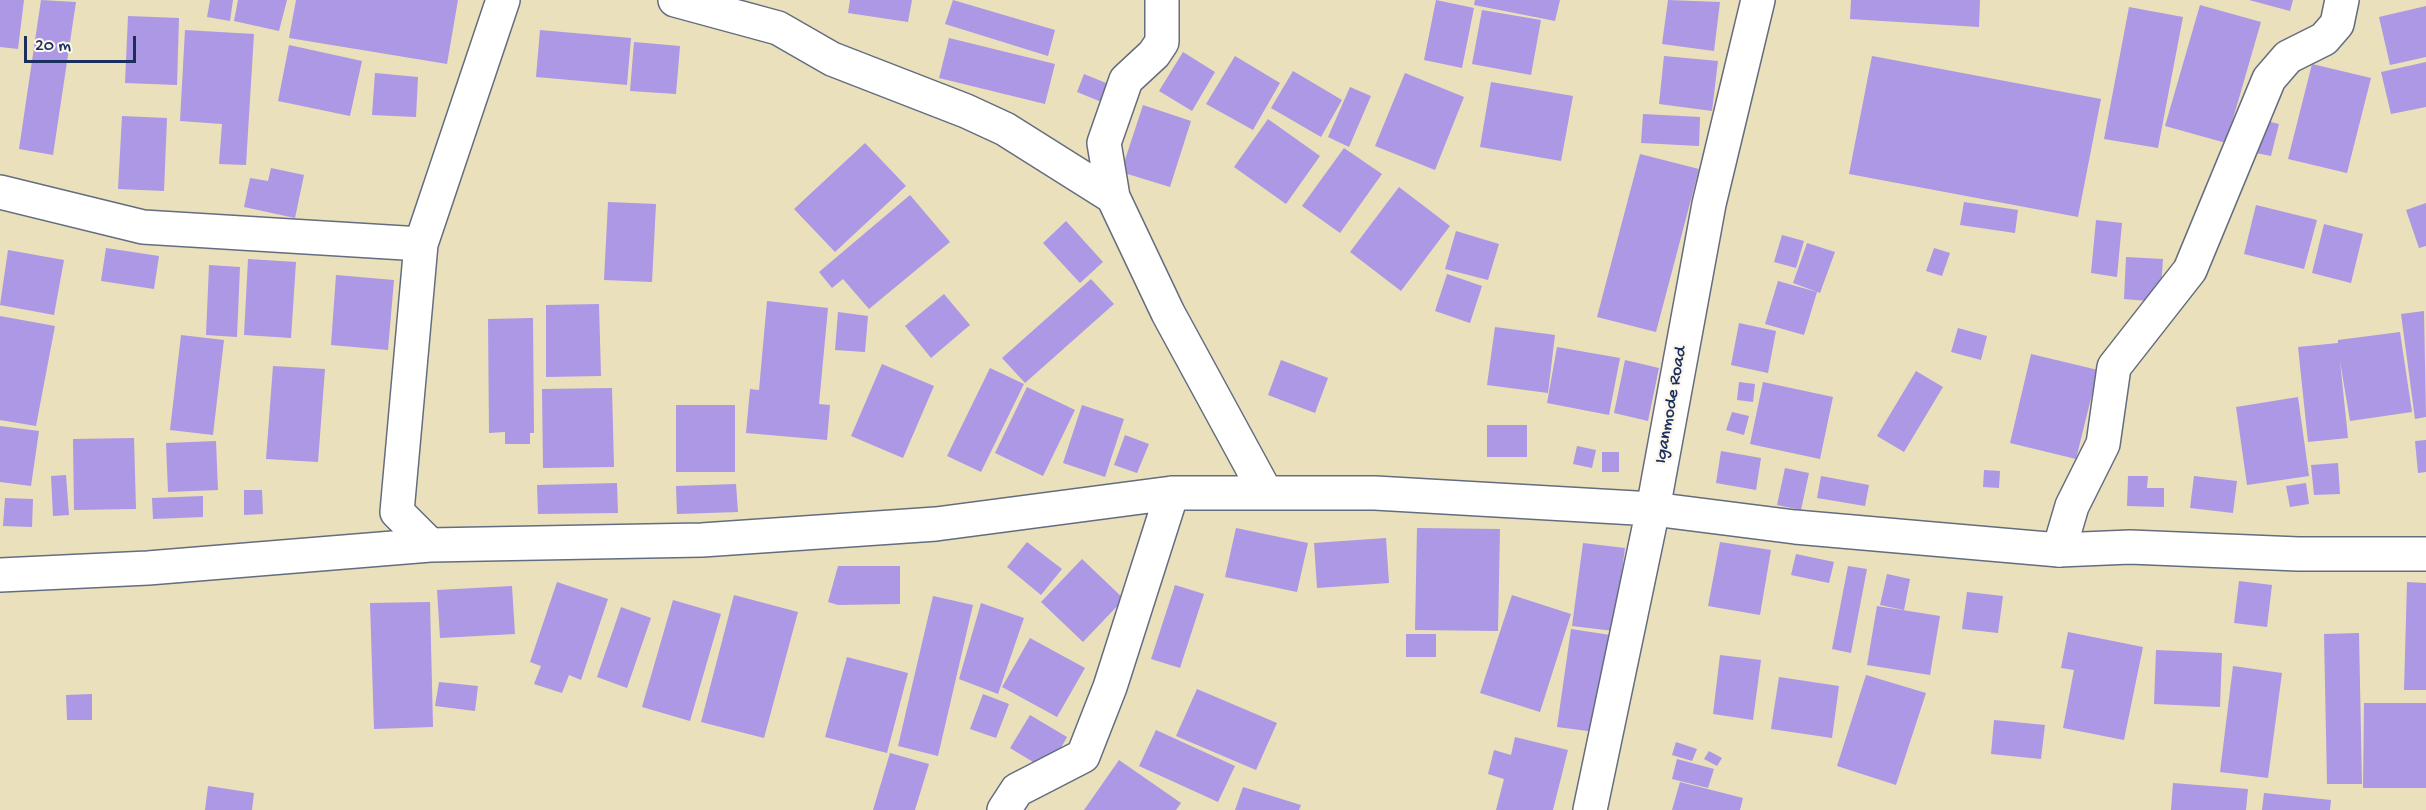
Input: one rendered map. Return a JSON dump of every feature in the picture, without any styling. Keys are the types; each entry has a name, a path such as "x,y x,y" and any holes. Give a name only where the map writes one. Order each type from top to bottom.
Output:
{"street":[{"path":"430,545 397,512 421,244 503,0"},
{"path":"675,0 778,28 832,59 1005,129 1113,197"},
{"path":"1162,0 1162,42 1154,54 1126,80 1104,143 1113,197 1168,313 1266,493"},
{"name":"Iganmode Road","path":"1590,810 1653,509 1709,204 1742,76 1758,0"},
{"path":"2059,550 2072,506 2103,444 2114,367 2190,270 2269,79 2288,57 2324,39 2337,24 2342,0"},
{"path":"1059,165 1104,143"},
{"path":"0,192 143,227 421,244"},
{"path":"0,574 148,568 430,545 714,540 936,524 1172,493 1375,493 1653,509 1795,527 2059,550 2130,547 2298,554 2426,554"},
{"path":"1004,810 1017,790 1083,756 1110,687 1172,493"}],"building":[{"path":"0,0 24,0 18,49 0,47"},
{"path":"41,0 76,2 53,155 19,149"},
{"path":"210,0 233,0 230,21 207,17"},
{"path":"238,0 287,0 279,31 234,21"},
{"path":"296,0 458,0 447,64 289,38"},
{"path":"850,0 912,0 908,22 848,13"},
{"path":"953,0 1055,30 1048,56 945,24"},
{"path":"1436,0 1474,8 1462,68 1424,60"},
{"path":"1475,0 1560,0 1555,21 1474,5"},
{"path":"1668,0 1720,2 1714,51 1662,44"},
{"path":"1851,0 1980,0 1979,27 1850,19"},
{"path":"2249,0 2293,0 2290,11"},
{"path":"2200,5 2261,22 2226,143 2165,126"},
{"path":"2426,6 2426,57 2390,65 2379,17"},
{"path":"2129,7 2183,17 2158,148 2104,139"},
{"path":"1482,10 1541,20 1531,75 1472,64"},
{"path":"128,16 179,18 177,85 125,83"},
{"path":"185,30 254,34 246,165 219,164 222,124 180,121"},
{"path":"540,30 631,38 627,85 536,77"},
{"path":"949,38 1055,64 1045,104 939,78"},
{"path":"634,42 680,46 676,94 630,91"},
{"path":"289,45 362,61 350,116 278,101"},
{"path":"1183,52 1215,72 1192,111 1159,91"},
{"path":"1235,56 1280,83 1253,130 1206,104"},
{"path":"1664,56 1718,61 1712,111 1659,104"},
{"path":"1872,56 2101,99 2078,217 1849,174"},
{"path":"2426,62 2426,107 2391,114 2381,72"},
{"path":"2312,64 2371,78 2347,173 2288,159"},
{"path":"1293,71 1342,100 1321,137 1271,108"},
{"path":"375,73 418,77 416,117 372,115"},
{"path":"1405,73 1464,97 1435,170 1375,146"},
{"path":"1084,74 1111,85 1104,103 1077,92"},
{"path":"1491,82 1573,96 1561,161 1480,147"},
{"path":"1350,87 1371,96 1349,147 1328,137"},
{"path":"1143,105 1191,121 1170,187 1121,172"},
{"path":"1643,114 1700,117 1699,146 1641,143"},
{"path":"122,116 167,118 164,191 118,189"},
{"path":"1268,119 1320,156 1286,204 1234,167"},
{"path":"2259,119 2279,124 2271,156 2251,152"},
{"path":"865,143 906,186 835,252 794,209"},
{"path":"1344,148 1382,174 1340,233 1302,206"},
{"path":"1640,154 1699,169 1656,332 1597,317"},
{"path":"271,168 304,175 295,218 244,207 250,178 268,181"},
{"path":"1399,187 1450,226 1401,291 1350,252"},
{"path":"910,195 950,242 869,309 843,279 832,288 819,272"},
{"path":"608,202 656,204 652,282 604,280"},
{"path":"1964,202 2018,210 2015,233 1960,225"},
{"path":"2426,203 2426,246 2419,248 2406,210"},
{"path":"2256,205 2317,220 2304,269 2244,254"},
{"path":"2096,220 2122,223 2117,277 2091,273"},
{"path":"1066,221 1103,262 1080,283 1043,243"},
{"path":"2324,224 2363,234 2351,283 2312,273"},
{"path":"1456,231 1499,244 1488,280 1445,269"},
{"path":"1782,235 1804,241 1796,268 1774,262"},
{"path":"1807,243 1835,252 1820,293 1793,283"},
{"path":"106,248 159,256 154,289 101,281"},
{"path":"1934,248 1950,253 1942,276 1926,271"},
{"path":"8,250 64,260 54,315 0,305"},
{"path":"2126,257 2163,259 2160,302 2124,299"},
{"path":"248,259 296,262 291,338 244,335"},
{"path":"209,265 240,267 237,337 206,335"},
{"path":"1447,274 1482,286 1470,323 1435,311"},
{"path":"336,275 394,280 388,350 331,345"},
{"path":"1091,279 1114,304 1025,383 1002,358"},
{"path":"1778,281 1817,292 1804,335 1765,324"},
{"path":"944,294 970,325 931,358 905,326"},
{"path":"767,301 828,308 819,404 830,405 827,440 746,433 750,389 759,390"},
{"path":"599,304 601,376 546,377 546,305"},
{"path":"2424,311 2426,417 2415,419 2401,314"},
{"path":"838,312 868,316 865,352 835,350"},
{"path":"0,316 55,326 36,426 0,420"},
{"path":"533,318 534,433 530,433 530,444 505,444 505,432 489,433 488,319"},
{"path":"1739,323 1776,331 1768,373 1731,365"},
{"path":"1495,327 1555,335 1548,393 1487,385"},
{"path":"1958,328 1987,336 1981,360 1951,352"},
{"path":"2400,332 2412,412 2350,421 2340,361 2348,438 2308,442 2298,347 2338,343 2338,340"},
{"path":"181,335 224,340 213,435 170,430"},
{"path":"1557,347 1620,358 1609,415 1547,403"},
{"path":"2031,354 2098,370 2076,459 2010,443"},
{"path":"1281,360 1328,378 1315,413 1268,395"},
{"path":"1625,360 1659,368 1648,421 1614,413"},
{"path":"882,364 934,386 903,458 851,436"},
{"path":"273,366 325,369 318,462 266,459"},
{"path":"990,368 1024,384 981,472 947,456"},
{"path":"1916,371 1943,387 1904,452 1877,436"},
{"path":"1739,382 1755,384 1753,402 1737,400"},
{"path":"1763,382 1833,397 1820,459 1750,444"},
{"path":"1027,387 1075,410 1043,476 995,453"},
{"path":"612,388 614,467 543,468 542,389"},
{"path":"2298,397 2309,476 2247,485 2236,407"},
{"path":"676,405 735,405 735,472 676,472"},
{"path":"1082,405 1124,419 1105,477 1063,463"},
{"path":"1732,412 1749,416 1744,435 1726,430"},
{"path":"1487,425 1527,425 1527,457 1487,457"},
{"path":"0,426 39,431 31,486 0,482"},
{"path":"1125,435 1149,444 1137,473 1114,465"},
{"path":"134,438 136,509 74,510 73,439"},
{"path":"2426,440 2426,472 2418,473 2415,441"},
{"path":"216,441 218,490 168,492 166,443"},
{"path":"1577,446 1596,450 1592,468 1573,464"},
{"path":"1721,451 1761,458 1756,490 1716,483"},
{"path":"1602,452 1619,452 1619,472 1602,472"},
{"path":"2338,463 2340,494 2314,495 2311,465"},
{"path":"1785,468 1809,473 1801,510 1777,505"},
{"path":"1984,470 2000,471 1999,488 1983,487"},
{"path":"66,475 69,515 53,516 51,476"},
{"path":"1821,476 1869,485 1865,506 1817,498"},
{"path":"2128,476 2148,476 2147,488 2164,488 2164,507 2127,506"},
{"path":"2194,476 2237,481 2233,513 2190,508"},
{"path":"617,483 618,513 538,514 537,485"},
{"path":"2306,483 2309,504 2290,507 2286,486"},
{"path":"736,484 738,512 677,514 676,486"},
{"path":"244,490 262,490 263,514 244,515"},
{"path":"203,496 203,517 153,519 152,498"},
{"path":"5,498 33,499 32,527 3,526"},
{"path":"1236,528 1308,543 1297,592 1225,577"},
{"path":"1417,528 1500,529 1498,631 1415,630"},
{"path":"1386,538 1389,583 1317,588 1314,543"},
{"path":"1027,542 1062,569 1041,595 1007,567"},
{"path":"1720,542 1771,550 1760,615 1708,606"},
{"path":"1583,543 1625,548 1614,631 1572,626"},
{"path":"1796,554 1834,562 1829,583 1791,575"},
{"path":"1082,559 1124,599 1083,642 1041,602"},
{"path":"838,566 900,566 900,604 838,605 828,602"},
{"path":"1848,566 1867,569 1851,653 1832,649"},
{"path":"1887,574 1910,579 1904,610 1880,605"},
{"path":"2239,581 2272,585 2267,627 2234,623"},
{"path":"557,582 608,599 581,680 569,675 562,693 534,684 541,666 530,662"},
{"path":"2407,582 2426,583 2426,690 2404,690"},
{"path":"1175,585 1204,594 1180,668 1151,659"},
{"path":"512,586 515,634 440,638 437,590"},
{"path":"1967,592 2003,596 1998,633 1962,629"},
{"path":"734,595 798,612 764,738 701,722"},
{"path":"1512,595 1571,614 1540,712 1480,693"},
{"path":"933,596 973,605 938,756 898,746"},
{"path":"673,600 721,614 690,721 642,707"},
{"path":"430,602 433,727 374,729 370,603"},
{"path":"981,603 1024,618 998,694 959,679"},
{"path":"1877,606 1940,616 1930,675 1867,665"},
{"path":"621,607 651,618 627,688 597,677"},
{"path":"1571,629 1617,636 1603,733 1557,727"},
{"path":"2068,632 2143,647 2124,740 2063,728 2074,670 2061,668"},
{"path":"2359,633 2362,784 2327,784 2324,634"},
{"path":"1406,634 1436,634 1436,657 1406,657"},
{"path":"1030,638 1085,668 1057,717 1002,687"},
{"path":"2156,650 2222,653 2220,707 2154,704"},
{"path":"1720,655 1761,660 1753,720 1713,714"},
{"path":"847,657 908,673 887,753 825,737"},
{"path":"2233,666 2282,673 2268,778 2220,772"},
{"path":"1866,675 1926,693 1896,785 1837,766"},
{"path":"1779,677 1839,686 1832,738 1771,729"},
{"path":"439,682 478,686 475,711 435,706"},
{"path":"1197,689 1277,723 1256,770 1176,736"},
{"path":"92,694 92,720 67,720 66,695"},
{"path":"983,694 1009,704 996,738 970,729"},
{"path":"2364,703 2426,703 2426,788 2363,788"},
{"path":"1030,715 1067,737 1048,771 1010,748"},
{"path":"1994,720 2045,725 2041,759 1991,754"},
{"path":"1156,730 1235,766 1218,802 1139,766"},
{"path":"1515,737 1568,750 1553,810 1496,810 1504,779 1488,774 1494,750 1511,755"},
{"path":"1676,742 1697,749 1692,761 1672,755"},
{"path":"1709,751 1722,758 1717,766 1704,759"},
{"path":"890,753 929,764 915,810 873,810"},
{"path":"1677,759 1714,769 1708,788 1672,779"},
{"path":"1119,760 1181,803 1176,810 1084,810"},
{"path":"1680,782 1743,798 1740,810 1672,810"},
{"path":"2173,783 2248,789 2246,810 2171,810"},
{"path":"208,786 254,793 252,810 205,810"},
{"path":"1243,787 1301,805 1299,810 1235,810"},
{"path":"2264,793 2331,800 2330,810 2262,810"}]}
